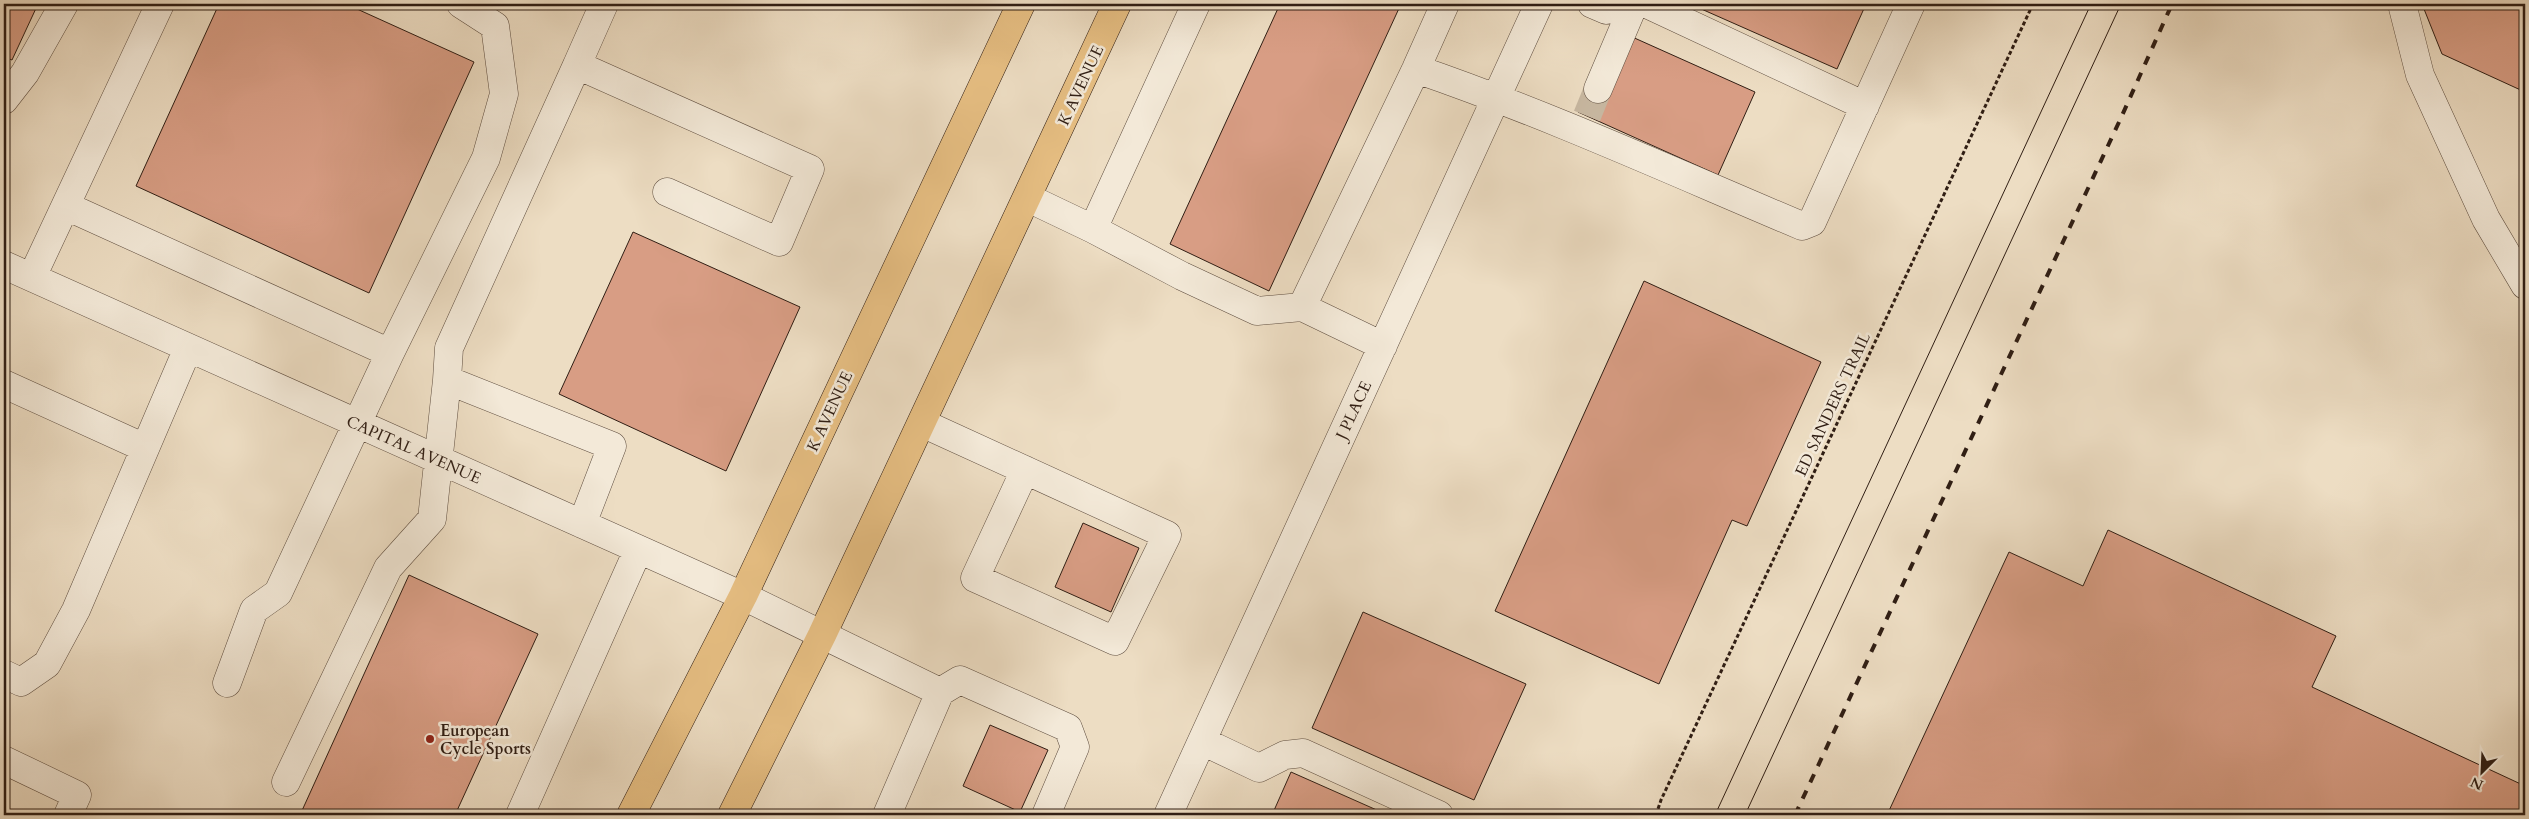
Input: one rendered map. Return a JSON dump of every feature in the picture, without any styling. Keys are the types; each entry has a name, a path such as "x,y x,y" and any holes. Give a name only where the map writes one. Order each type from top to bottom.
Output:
{"main road":[{"name":"K AVENUE","path":"631,815 742,596 1021,4"},
{"name":"K AVENUE","path":"732,815 822,634 1028,198 1117,4"}],"street":[{"path":"4,100 25,73 64,4"},
{"path":"32,278 160,4"},
{"path":"227,683 254,610 278,593 390,353 486,158 504,94 495,26 461,4"},
{"path":"286,782 388,568 432,519 449,348 604,4"},
{"path":"1093,229 1196,4"},
{"path":"1302,307 1416,69 1445,4"},
{"name":"J PLACE","path":"1168,815 1539,4"},
{"path":"1592,4 1606,10 1623,4"},
{"path":"1598,89 1634,4"},
{"path":"1647,4 1865,106"},
{"path":"1416,69 1497,97 1583,123 1802,226 1812,222 1911,4"},
{"path":"2402,4 2420,75 2486,219 2525,285"},
{"path":"577,65 810,169 780,242 667,192"},
{"path":"1028,198 1093,229 1182,276 1257,311 1302,307 1382,346"},
{"path":"66,206 390,353"},
{"name":"CAPITAL AVENUE","path":"4,265 742,596 940,692"},
{"path":"4,674 21,682 47,664 76,610 188,348"},
{"path":"447,380 612,446 582,524"},
{"path":"4,384 145,448"},
{"path":"922,422 1167,535 1116,641 975,578 1026,470"},
{"path":"520,815 638,550"},
{"path":"887,815 940,692 960,680 1068,728 1075,747 1046,815"},
{"path":"1202,741 1259,768 1285,755 1303,753 1439,815"},
{"path":"4,760 77,795 68,815"}],"path":[{"name":"ED SANDERS TRAIL","path":"1656,815 1660,800 2033,4"}],"building":[{"path":"4,4 38,4 12,60 4,57"},
{"path":"219,4 346,4 474,62 369,293 136,186"},
{"path":"1280,4 1401,4 1269,291 1170,244"},
{"path":"1690,4 1866,4 1837,69"},
{"path":"2422,4 2525,4 2525,92 2442,54"},
{"path":"1630,36 1755,92 1718,175 1578,112 1590,86"},
{"path":"633,232 800,307 726,471 559,394"},
{"path":"1644,281 1821,362 1747,526 1732,520 1659,684 1495,611"},
{"path":"1083,523 1139,548 1111,612 1055,587"},
{"path":"2108,530 2336,636 2312,687 2525,786 2525,815 1887,815 2009,552 2083,586"},
{"path":"409,575 538,634 455,815 300,815"},
{"path":"1363,612 1526,684 1474,800 1312,728"},
{"path":"990,725 1048,750 1020,812 963,786"},
{"path":"1291,772 1388,815 1272,815"}],"tunnel":[{"path":"1587,116 1598,89"}],"tram line":[{"path":"1715,815 2091,4"},
{"path":"1745,815 2121,4"}],"railway":[{"path":"1795,815 2120,120 2172,4"}],"place":[{"name":"European Cycle Sports","path":"430,739"}]}
